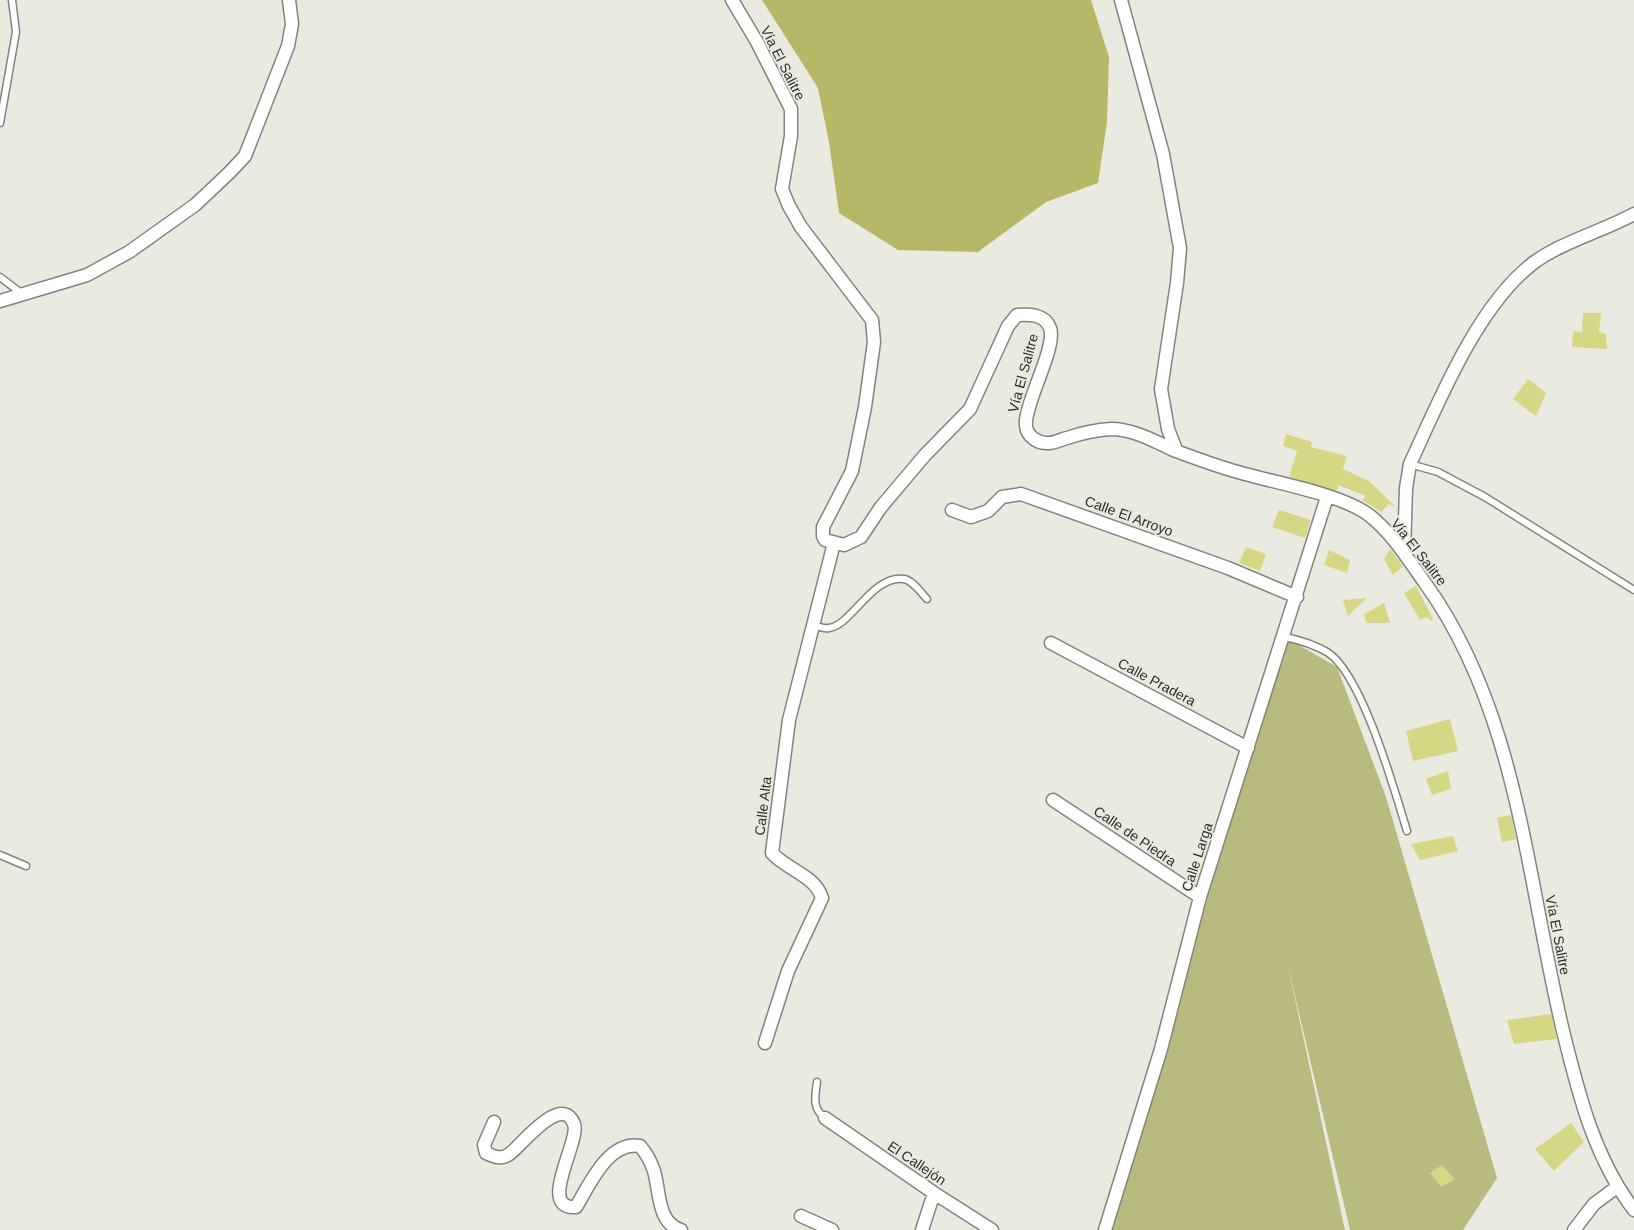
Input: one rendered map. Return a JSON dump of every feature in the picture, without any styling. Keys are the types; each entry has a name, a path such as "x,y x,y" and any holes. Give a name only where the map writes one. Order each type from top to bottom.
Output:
{"street":[{"path":"0,301 87,276 129,252 196,205 245,156 288,46 292,24 289,0"},
{"name":"Vía El Salitre","path":"732,0 757,42 791,109 791,136 782,189 789,206 801,227 872,320 874,342 865,407 852,471 823,528 825,540 844,545 861,536 881,507 925,455 970,408 1008,326 1017,315 1031,314 1042,318 1050,328 1050,337 1042,371 1025,424 1029,435 1036,440 1049,444 1089,431 1115,429 1144,436 1234,471 1327,497 1367,513 1392,537 1435,597 1481,685 1509,778 1536,901 1552,986 1580,1098 1616,1187 1634,1210"},
{"path":"1121,0 1128,17 1163,154 1180,248 1177,283 1161,389 1168,429 1176,450"},
{"path":"1404,553 1406,488 1410,464 1480,325 1512,281 1533,263 1633,216"},
{"name":"Calle El Arroyo","path":"952,510 971,517 988,510 1002,497 1021,494 1228,568 1297,597"},
{"name":"Calle Larga","path":"1105,1230 1161,1049 1200,897 1285,637 1327,497"},
{"name":"Calle Alta","path":"765,1043 788,971 822,898 814,883 780,862 772,853 789,720 834,543"},
{"name":"Calle Pradera","path":"1051,643 1248,748"},
{"name":"Calle de Piedra","path":"1053,800 1200,897"},
{"path":"494,1122 484,1145 486,1153 498,1158 508,1155 543,1121 560,1115 568,1117 574,1124 576,1134 560,1179 559,1198 562,1203 571,1207 576,1207 599,1169 621,1148 632,1145 640,1146 647,1155 654,1172 659,1199 668,1222 681,1230"},
{"name":"El Callejón","path":"825,1118 934,1194 992,1230"},
{"path":"1574,1230 1594,1204 1616,1187"},
{"path":"922,1230 934,1194"},
{"path":"800,1216 832,1230"}],"lane":[{"path":"0,123 16,32 12,0"},
{"path":"0,277 22,294"},
{"path":"1410,464 1438,472 1485,497 1634,590"},
{"path":"814,625 830,628 839,624 878,588 892,580 906,579 927,599"},
{"path":"1285,637 1328,653 1340,664 1358,693 1387,765 1407,831"},
{"path":"0,855 26,866"},
{"path":"817,1082 814,1102 817,1110 825,1118"}],"green space":[{"path":"1285,637 1337,667 1386,797 1497,1178 1463,1230 1350,1230 1287,962 1345,1230 1105,1230"}],"shaded area":[{"path":"762,0 1091,0 1109,57 1107,122 1098,183 1046,202 978,252 898,250 839,213 829,142 818,88"}],"building":[{"path":"1583,313 1601,313 1599,332 1606,334 1607,349 1572,347 1573,331 1582,332"},
{"path":"1528,379 1546,393 1536,416 1513,399"},
{"path":"1286,434 1312,442 1311,447 1347,456 1343,469 1369,481 1396,507 1389,504 1381,512 1362,500 1366,496 1338,485 1337,491 1289,477 1297,451 1283,446"},
{"path":"1279,510 1311,520 1305,538 1272,527"},
{"path":"1246,547 1266,554 1260,571 1239,563"},
{"path":"1390,549 1403,566 1393,575 1384,559"},
{"path":"1329,550 1350,560 1347,573 1324,565"},
{"path":"1416,586 1433,619 1431,621 1427,617 1420,620 1404,593"},
{"path":"1367,598 1348,616 1343,600"},
{"path":"1384,603 1390,623 1366,623 1364,614"},
{"path":"1450,719 1458,751 1413,761 1406,731"},
{"path":"1448,771 1451,789 1432,795 1426,779"},
{"path":"1511,815 1516,839 1502,842 1497,818"},
{"path":"1453,836 1458,851 1420,860 1411,844"},
{"path":"1551,1014 1557,1039 1514,1044 1507,1020"},
{"path":"1571,1123 1584,1142 1554,1171 1535,1149"},
{"path":"1442,1165 1455,1179 1441,1187 1430,1173"}]}
